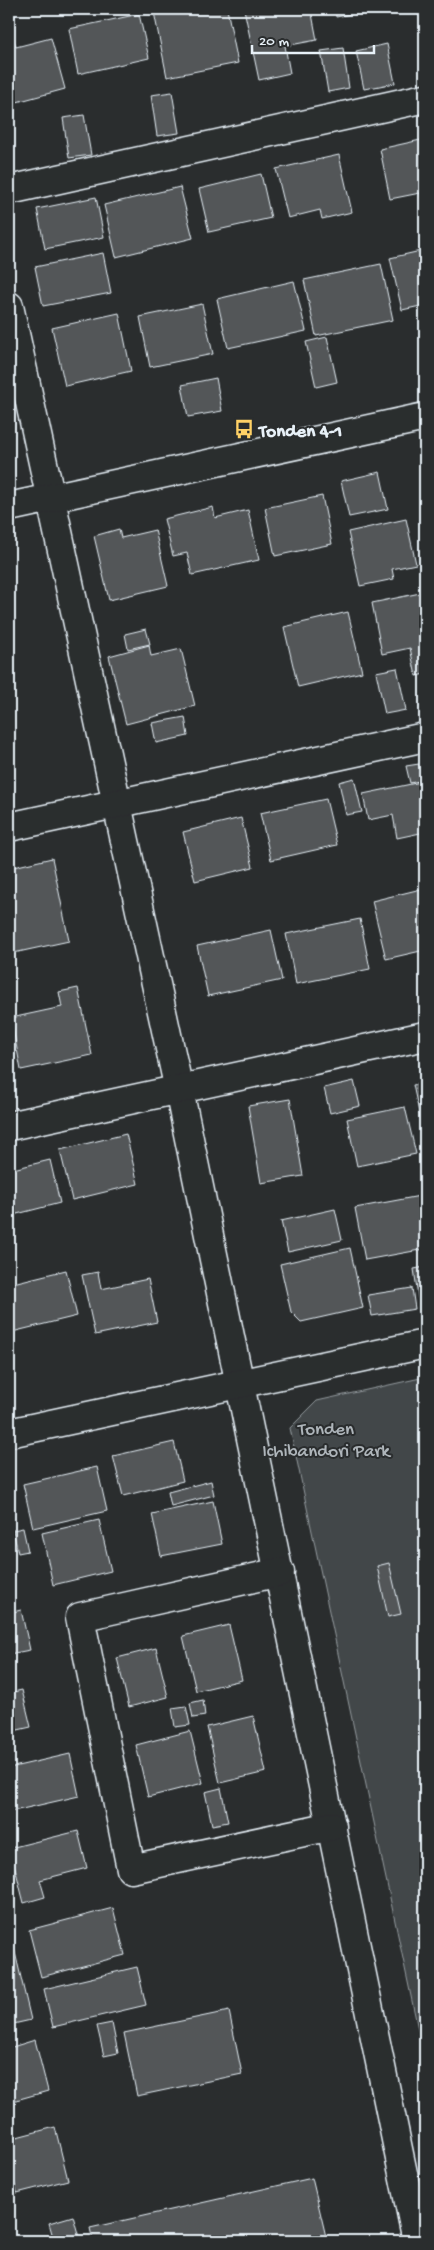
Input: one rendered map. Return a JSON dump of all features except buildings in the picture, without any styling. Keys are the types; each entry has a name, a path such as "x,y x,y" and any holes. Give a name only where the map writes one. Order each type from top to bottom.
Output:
{"street":[{"path":"9,190 425,98"},
{"path":"9,306 179,1090 417,2241"},
{"path":"9,507 425,417"},
{"path":"9,828 425,737"},
{"path":"9,1126 425,1036"},
{"path":"9,1434 425,1344"},
{"path":"280,1572 80,1617 131,1870 332,1826"}],"green space":[{"name":"Tonden Ichibandori Park","path":"425,1377 425,2062 290,1428 317,1401"}],"place":[{"name":"Tonden 4-1","path":"244,429"}]}
